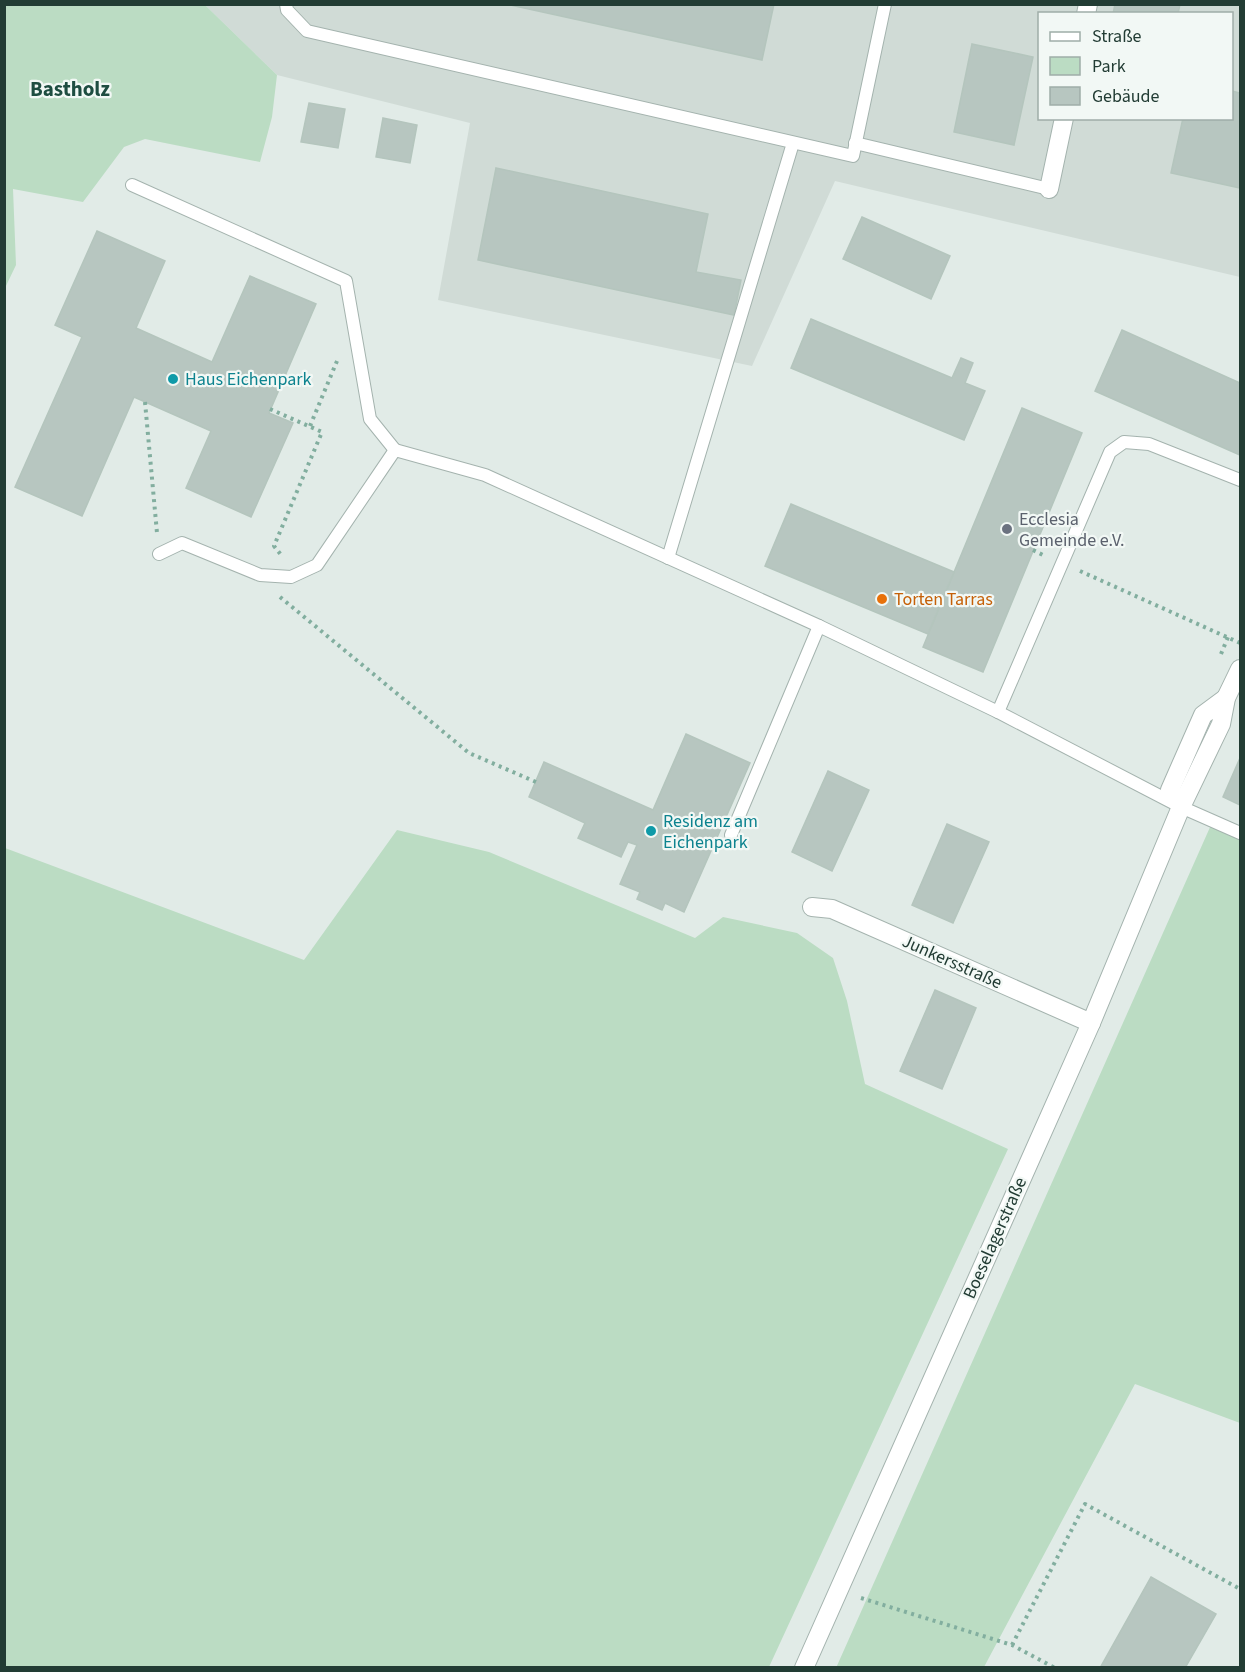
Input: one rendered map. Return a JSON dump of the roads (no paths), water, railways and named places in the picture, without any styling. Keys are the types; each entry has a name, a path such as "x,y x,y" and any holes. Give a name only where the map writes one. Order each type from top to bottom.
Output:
{"street":[{"path":"1049,189 1064,120"},
{"name":"Boeselagerstraße","path":"804,1668 1091,1023 1181,807 1221,724 1226,698 1240,669"},
{"name":"Junkersstraße","path":"812,907 832,909 1091,1023"}],"lane":[{"path":"286,4 286,10 307,31 852,156 885,4"},
{"path":"668,558 793,143"},
{"path":"855,143 1049,189"},
{"path":"132,185 346,281 370,419 395,450 485,475 819,626 998,712 1181,807 1240,833"},
{"path":"998,712 1110,452 1124,442 1149,444 1240,480"},
{"path":"159,554 182,543 260,575 291,577 317,565 395,450"},
{"path":"731,835 819,626"}],"place":[{"name":"Haus Eichenpark","path":"173,379"},
{"name":"Ecclesia Gemeinde e.V.","path":"1007,529"},
{"name":"Torten Tarras","path":"882,599"},
{"name":"Residenz am Eichenpark","path":"651,831"}],"district":[{"name":"Bastholz","path":"70,89"}]}
